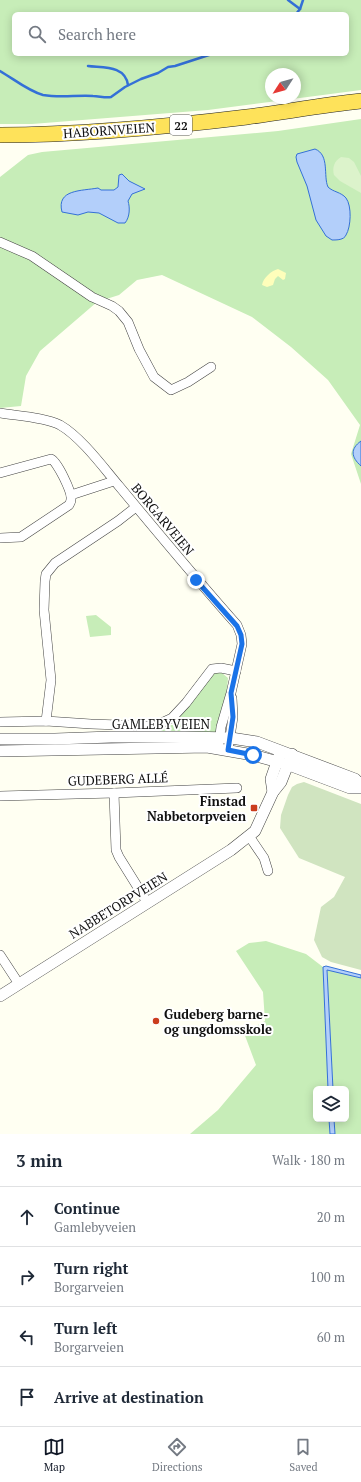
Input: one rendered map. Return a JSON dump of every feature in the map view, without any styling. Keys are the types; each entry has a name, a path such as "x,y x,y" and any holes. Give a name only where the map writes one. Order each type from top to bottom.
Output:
{"highway":[{"name":"HABORNVEIEN","path":"0,135 133,130 249,117 361,100"}],"street":[{"path":"0,242 32,256 92,297 118,310 128,322 139,349 154,377 171,390 188,382 211,367"},
{"name":"BORGARVEIEN","path":"0,413 48,421 59,425 78,439 237,626 241,635 242,644 231,693 233,717 224,744"},
{"path":"0,473 51,459 54,460 59,468 72,500 69,505 27,534 16,538 0,538"},
{"path":"71,495 114,481"},
{"path":"46,721 51,680 44,610 46,574 55,563 118,521 136,507"},
{"path":"0,722 46,721 148,726 159,724 172,718 186,703 212,669 221,668 236,671"},
{"name":"GAMLEBYVEIEN","path":"0,739 55,740 111,737 224,744 277,762 290,760 355,779 361,784"},
{"name":"GAMLEBYVEIEN","path":"0,751 197,747 257,742 280,750 290,760 350,788 361,788"},
{"name":"NABBETORPVEIEN","path":"273,792 271,779 280,750"},
{"name":"NABBETORPVEIEN","path":"0,996 231,850 249,836 255,831 260,822 273,792 281,782 290,760"},
{"name":"GUDEBERG ALLÉ","path":"0,796 237,788"},
{"path":"114,793 116,850 147,902"},
{"path":"249,836 264,858 268,871"},
{"path":"0,955 19,984"}],"shaded area":[{"path":"0,0 361,0 361,90 301,98 301,68 265,68 265,103 208,110 32,124 0,124"},
{"path":"361,119 361,484 351,454 360,425 328,380 291,347 252,317 162,275 137,280 119,295 97,302 40,351 26,376 21,406 0,408 0,177 28,155 42,152 278,131"},
{"path":"341,157 349,158 354,162 361,176 361,193 340,181 334,175 334,165"},
{"path":"96,615 111,627 111,635 90,637 86,616"},
{"path":"215,672 222,673 228,678 224,724 225,733 149,733 149,728 157,725 174,725 209,677"},
{"path":"304,782 361,804 361,970 331,962 322,957 314,940 321,907 334,897 345,877 299,858 280,828 281,815 292,787"},
{"path":"266,941 306,954 323,967 328,1086 313,1086 313,1122 329,1122 330,1134 190,1134 218,1110 256,1065 244,1033 265,1021 263,992 236,951 249,943"},
{"path":"327,969 361,978 361,1134 335,1134 334,1122 349,1122 349,1086 333,1086"}],"sand":[{"path":"278,269 286,273 285,279 283,280 278,276 273,285 267,287 262,285 268,275"}],"water":[{"path":"315,149 323,156 328,187 344,196 348,202 350,216 349,227 344,238 332,240 326,236 316,220 307,186 297,162 297,154"},
{"path":"122,174 129,181 145,189 132,194 128,201 129,212 125,223 118,223 99,213 88,212 78,215 62,212 61,204 67,195 72,192 98,188 101,190 114,190 118,187 119,175"},
{"path":"361,441 361,466 355,459 353,453 357,444"},
{"path":"326,966 361,975 361,978 327,970 333,1086 328,1086 323,967"},
{"path":"329,1122 334,1122 335,1134 330,1134"}],"waterway":[{"path":"288,0 300,9"},
{"path":"298,12 303,0"},
{"path":"0,71 26,88 43,95 111,97 125,87 158,73 168,67 206,56"},
{"path":"88,66 118,71 123,74 128,85"}],"place":[{"name":"Finstad Nabbetorpveien","path":"254,808"},
{"name":"Gudeberg barne- og ungdomsskole","path":"156,1021"}],"route":[{"path":"196,580 237,626 241,635 242,644 231,693 233,717 228,750 253,755"}]}
